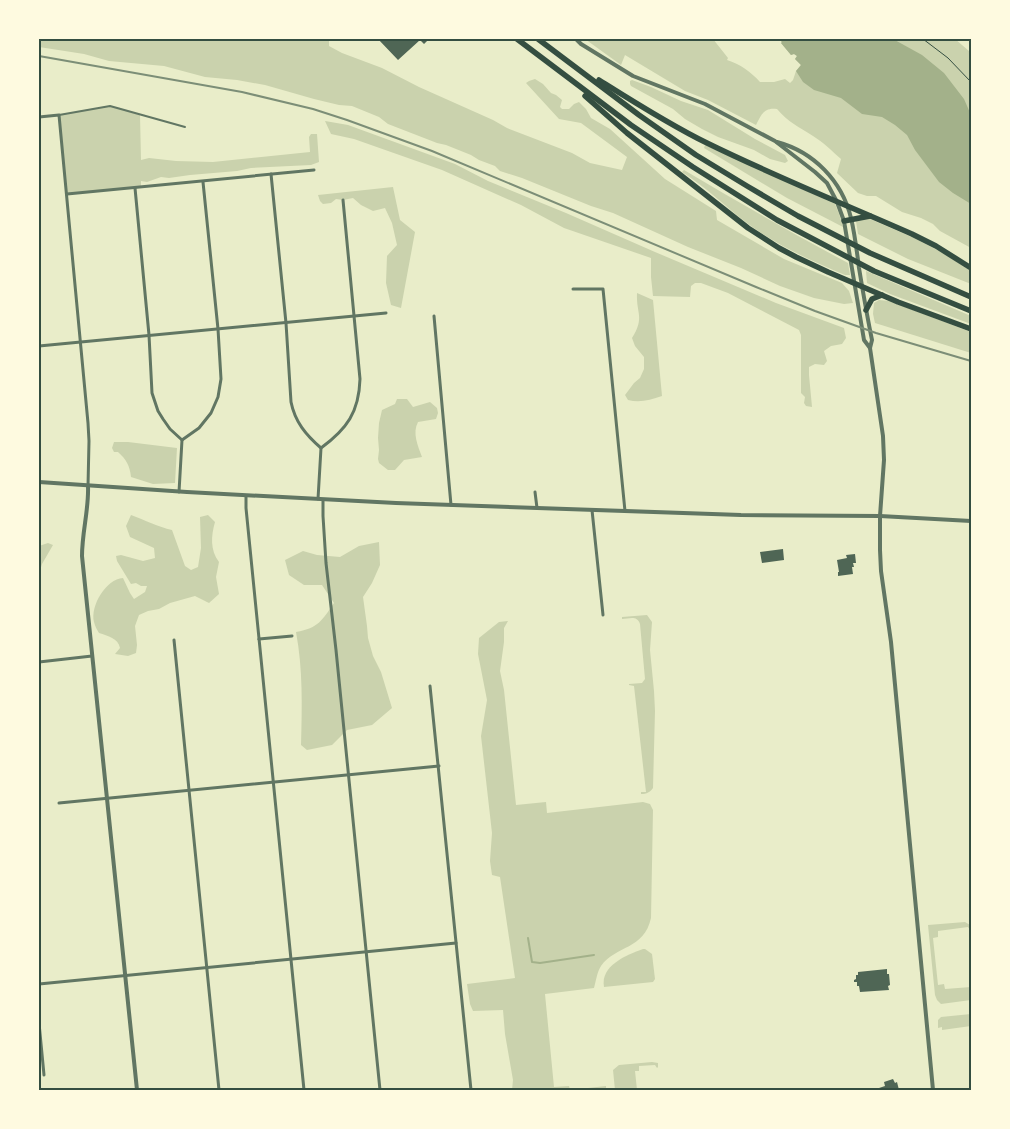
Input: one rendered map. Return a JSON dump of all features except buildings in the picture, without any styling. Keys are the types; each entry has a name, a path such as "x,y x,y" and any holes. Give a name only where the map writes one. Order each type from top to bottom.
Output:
{"highway":[{"path":"517,39 631,125 777,220 874,271 971,310"},
{"path":"538,39 696,156 798,216 870,253 971,297"},
{"path":"564,59 645,109 706,143 838,204 847,205 912,234 936,246 971,268"},
{"path":"558,71 627,133 748,228 796,258 882,295 971,329"},
{"path":"844,221 870,216"},
{"path":"866,310 872,299 882,295"}],"street":[{"path":"576,39 633,76 704,104 775,141 827,183 844,221 864,340 870,348"},
{"path":"39,117 59,115 89,441 88,499 82,550 138,1090"},
{"path":"775,141 805,153 820,164 837,185 847,205 852,220 872,340 870,348 883,436 884,460 880,516 881,571 891,642 933,1090"},
{"path":"66,194 314,170"},
{"path":"271,174 286,322 292,409 304,431 321,448 318,499"},
{"path":"182,440 194,432 211,413 218,397 221,379 218,329 203,182"},
{"path":"135,188 149,335 151,384 155,402 163,419 170,429 182,440"},
{"path":"321,448 339,434 352,416 357,404 360,379 343,200"},
{"path":"574,289 603,289 625,511"},
{"path":"39,346 386,313"},
{"path":"434,316 450,505"},
{"path":"179,492 182,440"},
{"path":"39,482 323,500 625,511 880,516 971,521"},
{"path":"535,492 537,508"},
{"path":"246,496 304,1090"},
{"path":"323,500 322,516 326,563 380,1090"},
{"path":"592,510 603,615"},
{"path":"259,639 292,636"},
{"path":"174,640 219,1090"},
{"path":"39,662 93,656"},
{"path":"430,686 471,1090"},
{"path":"59,803 439,766"},
{"path":"39,984 456,943"},
{"path":"39,1024 44,1075"}],"lane":[{"path":"59,115 110,106 185,127"}],"path":[{"path":"923,39 948,58 971,82"}],"shaded area":[{"path":"39,39 329,39 329,46 342,53 382,68 507,128 572,153 590,163 622,170 627,157 581,123 559,119 526,83 535,79 562,100 560,107 562,109 569,109 579,102 591,118 610,129 665,179 716,211 717,220 784,259 842,283 849,291 853,303 844,304 814,298 780,286 613,213 500,171 495,166 471,155 388,124 379,117 352,106 314,99 265,85 205,77 164,66 109,61 84,54 39,47"},
{"path":"585,39 713,39 728,58 727,60 745,69 760,82 774,82 785,79 790,83 801,65 795,59 797,56 791,55 779,39 955,39 969,51 971,49 971,248 940,231 933,224 902,212 876,196 858,193 837,173 841,159 777,109 766,111 761,115 756,125 708,100 685,91 625,55 621,65"},
{"path":"779,39 893,39 922,55 944,73 964,99 971,115 971,204 939,182 915,150 907,135 895,125 882,117 862,114 841,98 814,90 803,82 796,71 801,65 795,59 797,56 791,55"},
{"path":"632,80 681,101 708,110 785,155 788,161 785,163 770,159 754,150 702,129 673,109 631,86 630,81"},
{"path":"110,106 140,115 141,160 149,158 213,162 310,152 309,137 311,134 317,134 319,162 311,165 251,168 169,178 161,177 147,182 141,181 141,187 67,194 59,115"},
{"path":"325,121 348,125 455,164 488,181 655,252 776,303 844,328 846,338 842,344 831,346 824,351 827,361 824,365 815,364 809,367 812,407 806,406 804,403 805,397 801,393 801,335 799,330 728,293 701,283 695,283 691,286 690,297 653,296 651,258 564,228 521,205 442,170 354,139 331,134"},
{"path":"705,145 835,204 843,227 787,198 704,148"},
{"path":"684,170 848,263 850,275 845,275 818,263 767,237 682,172"},
{"path":"393,187 400,220 415,232 401,308 391,305 386,283 387,256 397,245 392,223 385,208 373,211 361,205 353,198 336,199 331,203 323,204 318,195"},
{"path":"870,219 943,253 971,271 971,284 908,259 858,234 856,221"},
{"path":"866,271 971,316 971,324 890,294 867,283"},
{"path":"637,293 653,300 662,396 637,401 628,400 625,395 640,378 644,369 644,357 635,346 632,338 639,320"},
{"path":"879,300 889,301 971,332 971,353 875,323 873,314 874,303"},
{"path":"397,399 407,399 413,407 430,402 437,408 438,413 436,419 418,422 416,426 416,439 422,457 404,460 395,470 388,470 379,463 378,459 379,423 382,410 395,404"},
{"path":"114,442 177,448 175,483 153,484 131,477 129,466 118,452 114,452 112,448"},
{"path":"131,515 172,530 185,566 191,570 198,567 201,548 200,517 208,515 215,522 212,543 214,553 219,562 216,577 219,594 209,603 195,596 139,615 135,626 136,653 128,656 115,654 120,648 119,645 112,638 99,633 93,616 97,601 105,588 117,580 123,578 134,599 145,592 147,586 141,586 136,583 131,584 116,556 121,555 143,561 155,558 154,548 130,537 126,526"},
{"path":"379,542 380,565 363,597 368,638 392,708 372,725 347,730 332,745 307,750 301,745 301,674 296,632 315,626 323,619 334,603 322,585 304,585 289,575 285,560 303,551 317,555 340,557 359,546"},
{"path":"48,543 53,545 42,564 39,574 39,546"},
{"path":"647,615 652,622 650,650 655,711 653,788 645,794 641,794 641,792 646,792 634,686 629,685 642,683 645,679 640,624 635,618 622,619 622,617"},
{"path":"508,621 504,628 500,671 504,690 516,805 546,802 547,813 643,802 650,804 653,810 651,918 647,928 636,942 607,959 601,966 594,988 545,994 554,1087 569,1086 570,1090 512,1090 513,1080 503,1010 473,1011 467,984 515,978 500,877 492,875 490,861 492,833 481,736 487,700 478,654 479,638 499,622"},
{"path":"965,922 970,925 970,930 968,927 938,931 938,937 933,938 938,985 944,984 945,989 971,987 971,1000 941,1004 935,995 928,925"},
{"path":"643,949 652,954 655,979 653,982 604,987 606,973 610,967 622,958"},
{"path":"971,1014 971,1026 942,1030 942,1027 938,1028 938,1020 941,1017"},
{"path":"658,1063 657,1068 655,1065 639,1066 639,1071 635,1071 637,1090 615,1090 613,1070 619,1065"},
{"path":"606,1086 606,1090 570,1090"}],"waterway":[{"path":"528,938 532,962 540,963 594,955"}],"railway":[{"path":"39,56 242,92 313,109 347,120 432,151 815,311 876,333 971,361"}]}
